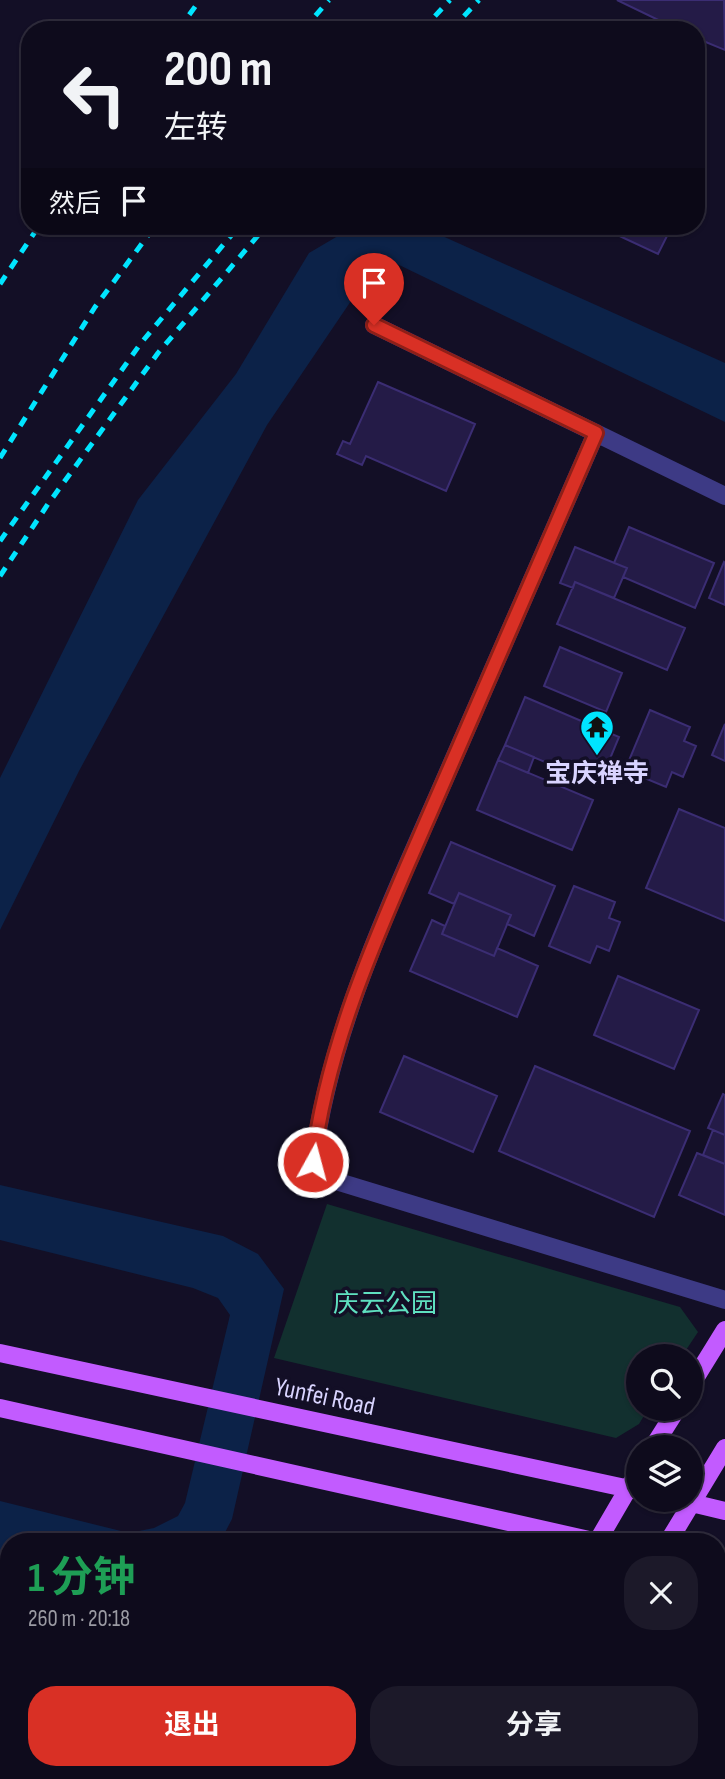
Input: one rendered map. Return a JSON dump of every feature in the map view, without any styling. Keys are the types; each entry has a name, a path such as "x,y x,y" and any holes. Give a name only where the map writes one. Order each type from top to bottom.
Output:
{"main road":[{"path":"703,1366 725,1330"},
{"name":"Yunfei Road","path":"0,1353 626,1488"},
{"path":"0,1408 557,1533"},
{"path":"703,1478 725,1448"},
{"path":"603,1533 626,1500"},
{"path":"703,1505 725,1511"},
{"path":"672,1533 681,1512"}],"street":[{"path":"374,325 725,496"},
{"path":"596,433 382,924 341,1041 317,1130 313,1162 339,1182 725,1300"}],"green space":[{"name":"庆云公园","path":"327,1204 680,1307 698,1332 690,1344 626,1344 626,1421 641,1421 616,1438 274,1358"}],"water":[{"path":"340,235 440,235 725,363 725,422 395,263 374,267 267,425 79,771 0,930 0,778 138,500 236,374 309,253"},
{"path":"0,1185 223,1236 258,1254 284,1289 232,1519 225,1533 129,1533 154,1528 178,1516 185,1503 230,1315 218,1298 193,1288 0,1240"},
{"path":"0,1501 129,1533 0,1533"}],"building":[{"path":"617,0 724,0 725,50 705,42 705,21 660,21"},
{"path":"617,235 668,235 658,254"},
{"path":"378,382 475,424 446,491 366,456 362,465 337,454 343,441 350,444"},
{"path":"629,527 714,563 695,608 623,577 627,568 614,563"},
{"path":"575,547 627,568 614,598 575,582 573,588 560,583"},
{"path":"725,563 725,605 709,598"},
{"path":"575,582 685,628 667,670 557,624"},
{"path":"560,647 622,673 606,712 544,686"},
{"path":"525,697 619,737 599,785 505,745"},
{"path":"650,710 690,727 684,741 696,746 683,777 672,772 666,787 625,770"},
{"path":"725,724 725,761 712,755"},
{"path":"505,745 534,757 528,773 498,760"},
{"path":"498,760 593,800 572,850 477,810"},
{"path":"679,809 725,828 725,921 646,888"},
{"path":"451,842 555,886 534,936 507,924 511,915 459,893 454,904 429,893"},
{"path":"574,886 615,902 609,918 620,922 609,951 597,946 590,963 549,946"},
{"path":"459,893 511,915 494,956 442,934"},
{"path":"432,920 445,926 442,934 494,956 497,948 538,966 517,1017 410,971"},
{"path":"618,976 699,1010 674,1069 594,1035"},
{"path":"404,1056 497,1096 473,1152 380,1112"},
{"path":"535,1066 690,1131 654,1217 499,1151"},
{"path":"723,1094 725,1095 725,1135 708,1128"},
{"path":"713,1130 725,1135 725,1164 703,1155"},
{"path":"697,1153 725,1164 725,1215 679,1195"}],"railway":[{"path":"185,21 200,0"},
{"path":"311,21 329,0"},
{"path":"430,21 450,0"},
{"path":"459,21 479,0"},
{"path":"0,284 33,235"},
{"path":"0,458 95,307 148,235"},
{"path":"0,541 141,343 231,235"},
{"path":"0,576 48,504 158,353 258,235"}],"place":[{"name":"宝庆禅寺","path":"597,757"}],"route":[{"path":"313,1162 317,1130 341,1041 382,924 596,433 374,325"}]}
